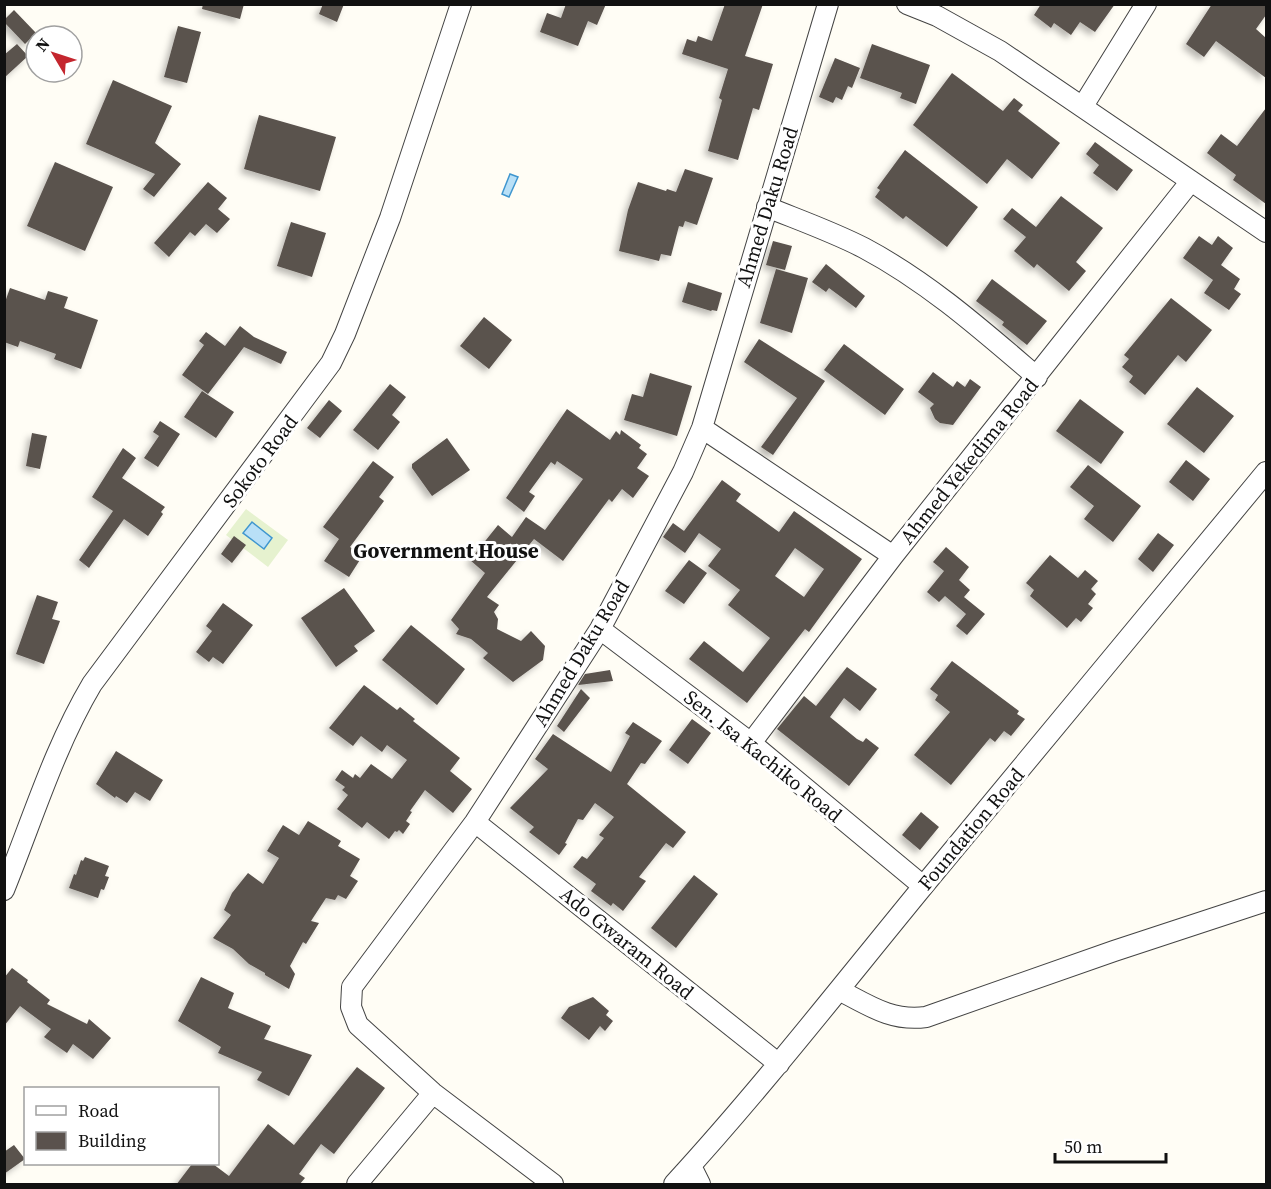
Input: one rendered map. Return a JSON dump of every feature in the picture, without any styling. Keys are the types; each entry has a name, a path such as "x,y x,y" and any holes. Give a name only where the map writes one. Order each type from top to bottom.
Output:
{"street":[{"name":"Sokoto Road","path":"4,890 59,748 75,713 92,684 331,363 345,334 390,218 461,4"},
{"name":"Ahmed Daku Road","path":"553,1185 433,1094 357,1025 351,1007 352,987 475,822 600,629 682,472 702,428 828,4"},
{"path":"907,4 937,16 1000,51 1266,232"},
{"path":"1083,106 1146,4"},
{"name":"Ahmed Yekedima Road","path":"751,743 893,556 1191,181"},
{"path":"767,207 863,248 910,276 958,310 1037,377"},
{"path":"702,428 893,556"},
{"name":"Foundation Road","path":"674,1185 779,1064 923,886 1266,472"},
{"name":"Sen. Isa Kachiko Road","path":"600,629 751,743 923,886"},
{"name":"Ado Gwaram Road","path":"475,822 779,1064"},
{"path":"839,990 876,1010 908,1020 926,1017 1266,901"},
{"path":"357,1185 433,1094"},
{"path":"691,1167 700,1185"}],"green space":[{"path":"246,509 288,540 268,567 226,535"}],"water":[{"path":"510,174 518,177 509,197 502,194"},
{"path":"252,522 272,538 264,549 243,533"}],"building":[{"path":"203,4 244,4 240,19 202,9"},
{"path":"323,4 344,4 337,22 319,14"},
{"path":"566,4 606,4 597,25 588,21 578,46 540,32 547,13 561,18"},
{"path":"725,4 763,4 745,56 773,64 759,110 753,108 738,160 708,151 722,100 719,98 728,69 682,54 687,39 696,42 698,36 712,41"},
{"path":"1041,4 1115,4 1095,32 1080,22 1071,35 1054,23 1051,28 1034,15"},
{"path":"1212,4 1266,4 1266,15 1256,29 1266,38 1266,78 1216,41 1204,57 1186,44"},
{"path":"14,10 27,24 24,24 24,43 4,22"},
{"path":"178,26 201,32 187,83 164,77"},
{"path":"17,44 24,52 24,60 4,78 4,55"},
{"path":"872,44 930,65 916,104 900,98 902,93 860,78"},
{"path":"835,58 860,68 852,88 848,86 842,100 836,97 833,103 819,97"},
{"path":"952,73 1003,111 1014,98 1023,105 1018,111 1060,143 1032,179 1007,159 987,184 913,125"},
{"path":"113,80 172,106 155,143 181,164 154,197 143,189 155,174 86,144"},
{"path":"1266,108 1266,204 1233,180 1236,175 1207,153 1221,134 1237,146"},
{"path":"259,115 336,137 320,191 244,169"},
{"path":"1095,142 1133,170 1117,191 1093,173 1099,165 1086,154"},
{"path":"905,150 978,207 947,247 906,216 903,219 875,197 880,190 877,188"},
{"path":"55,162 113,187 85,251 27,226"},
{"path":"685,169 713,178 697,225 685,221 683,227 679,226 671,256 661,254 659,261 619,251 628,210 638,182 676,192"},
{"path":"208,182 227,198 218,209 230,219 217,233 206,224 195,236 190,232 169,257 154,243"},
{"path":"1061,196 1103,228 1076,262 1086,271 1069,291 1037,264 1034,268 1014,251 1026,237 1003,219 1012,208 1036,227"},
{"path":"291,222 326,233 312,277 277,266"},
{"path":"1199,236 1212,245 1218,236 1233,248 1221,265 1240,279 1234,289 1241,294 1229,310 1204,293 1213,280 1183,258"},
{"path":"773,241 792,246 785,270 766,265"},
{"path":"826,264 865,296 856,308 829,288 826,292 812,282"},
{"path":"776,269 808,278 792,333 760,323"},
{"path":"992,279 1047,321 1027,345 1002,325 1004,322 976,301"},
{"path":"688,282 722,293 717,311 682,302"},
{"path":"10,288 45,300 48,291 68,297 64,308 98,320 81,369 54,359 56,354 20,341 18,347 4,342 4,305"},
{"path":"1171,298 1212,330 1186,362 1178,355 1145,395 1129,382 1133,376 1122,367 1129,359 1124,355"},
{"path":"484,317 512,340 489,369 460,346"},
{"path":"240,326 254,337 287,352 281,364 244,347 208,394 182,375 204,345 199,341 206,332 225,346"},
{"path":"759,339 825,381 773,455 761,447 797,398 744,362"},
{"path":"844,344 904,389 885,415 824,370"},
{"path":"933,372 953,387 957,381 965,387 970,379 981,387 953,425 940,423 935,419 930,408 934,404 918,392"},
{"path":"650,373 692,386 677,436 624,420 632,394 643,397"},
{"path":"390,384 406,397 392,415 400,422 378,450 353,430"},
{"path":"1197,387 1234,416 1204,453 1167,424"},
{"path":"202,391 234,412 216,438 184,417"},
{"path":"1080,399 1124,432 1101,464 1056,431"},
{"path":"329,400 342,411 320,438 307,428"},
{"path":"567,409 610,440 616,431 620,435 621,430 641,445 639,448 647,454 637,468 649,476 633,498 622,489 612,502 609,499 563,561 534,539 487,597 499,605 494,612 498,619 497,629 521,641 531,631 545,646 543,660 513,682 483,658 488,653 471,639 456,634 459,629 451,620 485,573 470,560 498,525 512,537 526,517 545,530 583,479 557,461 555,465 551,462 529,492 535,496 524,512 506,498"},
{"path":"160,421 180,434 158,467 144,458 159,436 153,432"},
{"path":"32,433 47,436 40,469 26,466"},
{"path":"447,438 470,470 432,496 412,468 412,464"},
{"path":"123,448 136,458 122,478 165,507 161,512 163,514 148,536 124,519 89,568 79,560 113,511 92,497"},
{"path":"1186,460 1210,479 1193,501 1169,482"},
{"path":"373,461 394,477 379,497 384,501 350,547 363,555 349,577 324,561 339,539 323,527"},
{"path":"1088,465 1141,506 1113,542 1084,519 1094,506 1070,487"},
{"path":"722,480 741,494 736,501 779,532 794,511 862,559 809,632 805,629 747,703 689,659 704,641 743,672 770,638 728,605 740,590 708,566 721,549 699,533 685,553 663,537 673,523 684,531","holes":["795,548 824,569 804,597 775,576"]},
{"path":"1158,533 1174,545 1153,572 1138,559"},
{"path":"234,536 246,545 232,563 221,554"},
{"path":"946,547 969,567 959,580 970,590 964,597 985,614 967,635 956,626 966,614 945,596 939,602 927,592 944,571 933,562"},
{"path":"1050,555 1078,578 1085,570 1098,581 1091,589 1096,594 1088,604 1093,608 1081,622 1076,618 1067,628 1030,596 1034,590 1026,583"},
{"path":"689,560 707,573 684,604 665,591"},
{"path":"344,588 375,631 354,646 358,651 336,667 301,618"},
{"path":"37,595 58,602 52,619 60,621 44,664 16,654"},
{"path":"223,603 253,625 223,664 213,657 209,662 196,652 212,631 206,626"},
{"path":"411,625 465,669 437,705 382,660"},
{"path":"952,661 1019,711 1017,714 1025,719 1011,736 1004,731 995,742 990,738 951,785 914,755 950,712 935,700 938,695 930,689"},
{"path":"847,667 877,689 860,711 844,698 830,717 857,739 863,742 866,738 879,748 849,786 777,729 804,696 816,706"},
{"path":"610,670 613,681 578,685 585,674"},
{"path":"364,685 397,710 400,707 415,719 413,721 460,758 450,771 472,789 453,813 425,790 410,811 412,812 406,821 410,824 403,834 399,830 395,831 389,839 367,822 362,828 337,809 348,795 342,790 345,787 335,780 342,770 353,778 355,774 360,778 371,764 392,779 407,760 387,745 382,752 361,736 353,746 329,728"},
{"path":"581,689 590,698 564,732 557,726"},
{"path":"692,719 711,733 688,764 669,750"},
{"path":"633,722 662,741 645,764 641,763 627,784 686,832 673,848 666,843 639,877 646,881 623,911 613,903 611,906 591,891 596,884 573,867 582,856 587,859 604,838 599,835 614,817 595,803 583,820 578,819 565,843 567,844 559,855 529,832 534,827 510,808 548,769 535,759 553,734 611,772 630,736 625,733"},
{"path":"116,751 163,780 150,801 135,792 127,803 116,796 115,798 96,784"},
{"path":"921,812 939,827 920,850 902,835"},
{"path":"308,821 341,841 338,846 360,859 350,876 358,881 346,899 338,895 335,900 326,898 311,921 319,923 306,944 303,942 290,966 295,974 289,989 249,964 233,949 213,938 231,915 224,910 232,893 248,873 263,884 279,858 267,851 283,825 299,835"},
{"path":"85,857 109,866 105,876 109,877 98,898 69,888 81,860 83,861"},
{"path":"694,875 718,894 676,948 651,928"},
{"path":"12,968 50,1000 47,1004 87,1024 89,1019 111,1038 93,1059 73,1044 67,1053 44,1037 51,1029 20,1006 4,1026 4,978"},
{"path":"201,977 234,993 228,1008 271,1026 264,1039 312,1055 289,1096 257,1080 262,1072 218,1053 221,1047 178,1021"},
{"path":"593,997 609,1011 606,1015 613,1021 605,1031 600,1026 589,1040 561,1018 569,1007"},
{"path":"357,1067 385,1088 334,1154 321,1144 299,1174 305,1178 299,1185 176,1185 191,1165 214,1165 229,1176 268,1124 294,1145"},
{"path":"14,1145 24,1160 4,1174 4,1152"}],"district":[{"name":"Government House","path":"446,551"}]}
